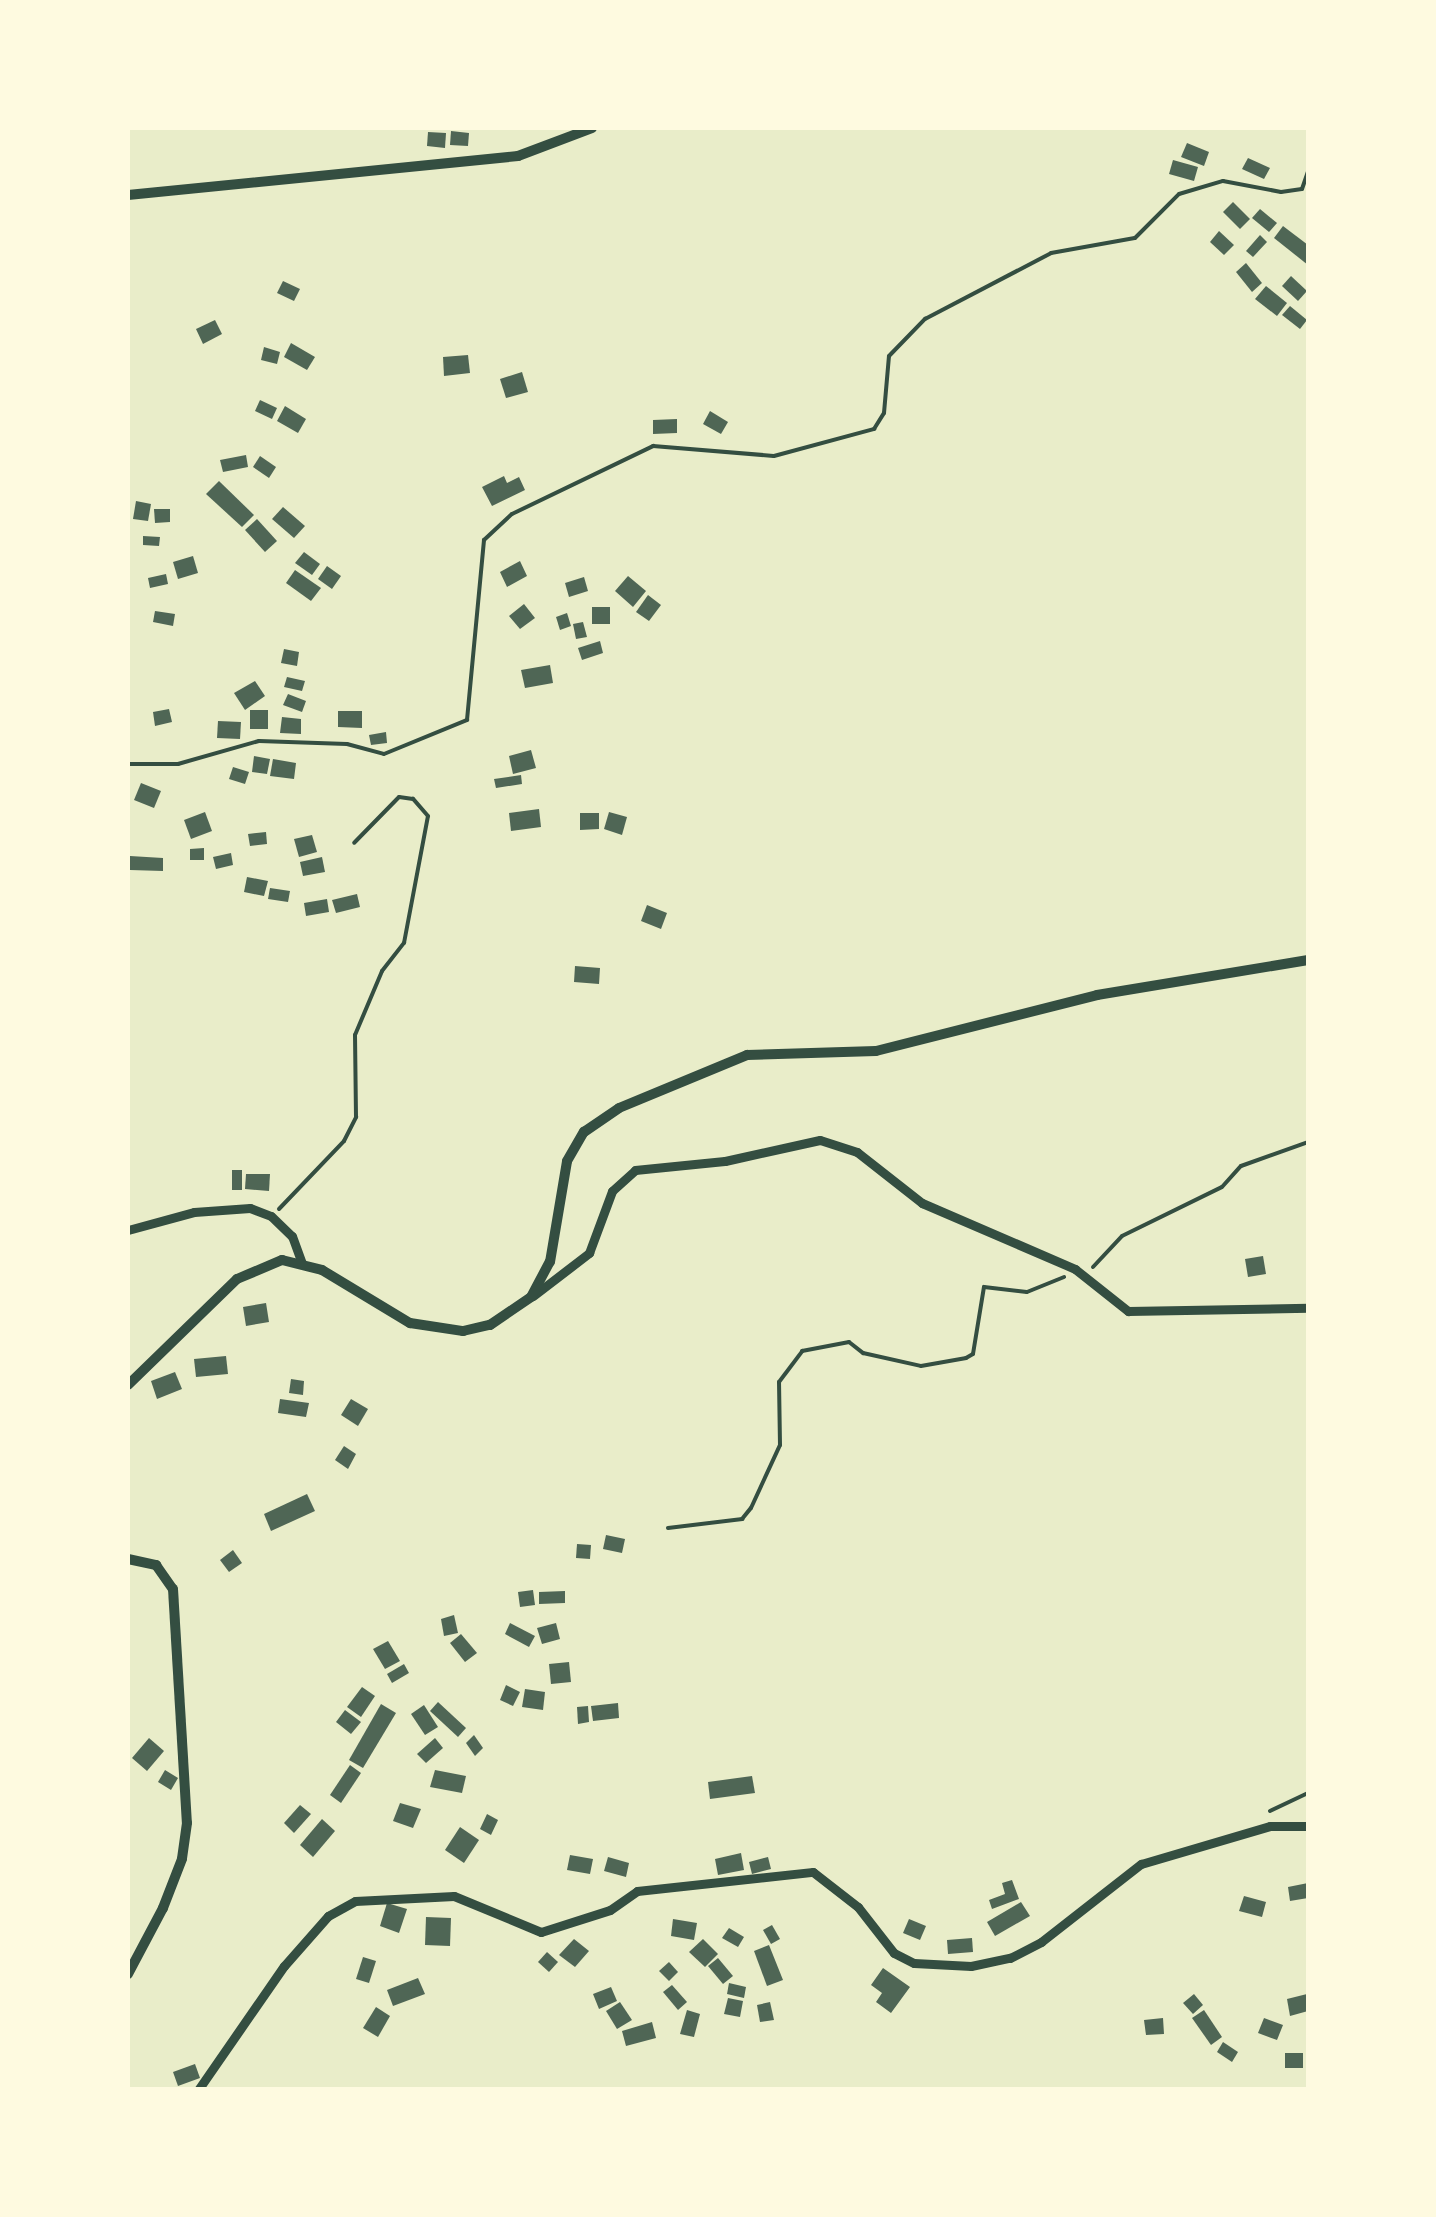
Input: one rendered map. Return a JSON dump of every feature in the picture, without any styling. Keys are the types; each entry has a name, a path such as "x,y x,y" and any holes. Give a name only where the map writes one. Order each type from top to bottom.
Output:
{"street":[{"path":"128,195 518,156 592,128"},
{"path":"530,1297 550,1262 573,1147 600,1116 647,1095 746,1055 876,1050 1097,995 1308,960"},
{"path":"128,1385 237,1280 268,1262 302,1264 428,1327 463,1332 490,1325 589,1253 612,1191 635,1170 725,1161 820,1140 857,1152 922,1203 1087,1277 1128,1311 1308,1308"},
{"path":"128,1230 225,1208 272,1216 292,1236 302,1264"},
{"path":"128,1559 156,1565 173,1589 187,1822 170,1892 128,1974"},
{"path":"198,2090 284,1966 328,1916 354,1902 454,1896 541,1932 610,1910 637,1891 813,1872 858,1907 894,1953 914,1963 971,1966 1010,1958 1041,1942 1141,1864 1270,1826 1308,1826"}],"path":[{"path":"128,764 178,764 259,741 346,744 384,754 468,720 484,540 512,514 654,446 774,456 874,430 884,413 889,356 926,319 1051,252 1136,238 1179,194 1223,181 1281,192 1302,189 1308,172"},
{"path":"272,1216 325,1164 356,1117 356,1036 382,971 404,943 428,816 413,799 399,798 354,843"},
{"path":"668,1528 742,1519 751,1508 780,1445 779,1382 802,1351 849,1342 863,1352 921,1366 966,1358 973,1354 984,1287 1028,1292 1066,1276 1087,1277 1102,1251 1122,1236 1222,1188 1241,1166 1308,1142"}],"building":[{"path":"451,131 469,133 468,146 450,145"},
{"path":"428,132 446,133 445,148 427,146"},
{"path":"1187,143 1209,152 1204,166 1181,157"},
{"path":"1248,158 1270,168 1264,179 1242,169"},
{"path":"1173,160 1198,167 1194,181 1169,174"},
{"path":"1233,202 1250,219 1240,229 1223,212"},
{"path":"1260,209 1277,223 1269,232 1252,218"},
{"path":"1283,226 1308,245 1308,265 1274,238"},
{"path":"1219,231 1234,245 1224,255 1210,242"},
{"path":"1260,235 1267,242 1253,257 1246,251"},
{"path":"1246,263 1262,283 1252,292 1236,272"},
{"path":"1291,276 1307,291 1298,301 1282,286"},
{"path":"283,281 300,289 294,301 277,293"},
{"path":"1266,286 1287,303 1277,316 1255,299"},
{"path":"1290,306 1307,320 1300,329 1282,315"},
{"path":"215,320 222,334 203,344 196,329"},
{"path":"291,343 315,357 307,370 284,357"},
{"path":"264,347 280,352 277,364 261,360"},
{"path":"468,355 470,373 444,376 443,357"},
{"path":"522,372 528,392 506,398 500,379"},
{"path":"260,400 277,408 272,419 255,411"},
{"path":"285,406 306,419 298,433 277,421"},
{"path":"710,411 728,422 721,434 703,424"},
{"path":"677,419 677,433 653,434 653,420"},
{"path":"246,455 248,467 223,472 220,460"},
{"path":"260,456 276,467 269,478 253,467"},
{"path":"504,476 507,483 519,477 525,490 492,506 482,487"},
{"path":"219,481 254,515 242,527 206,494"},
{"path":"136,501 151,504 148,521 133,519"},
{"path":"283,507 305,526 294,538 272,519"},
{"path":"154,509 170,509 170,522 155,523"},
{"path":"257,519 277,541 265,552 245,530"},
{"path":"143,536 160,537 159,546 143,545"},
{"path":"304,552 320,564 312,575 295,563"},
{"path":"193,556 198,573 178,579 173,562"},
{"path":"520,561 527,576 507,587 500,572"},
{"path":"327,566 341,576 332,589 318,579"},
{"path":"295,570 321,588 311,601 286,583"},
{"path":"166,574 168,584 150,588 148,578"},
{"path":"628,576 646,591 633,607 615,591"},
{"path":"584,577 588,591 569,597 565,583"},
{"path":"648,595 661,605 649,621 636,612"},
{"path":"524,604 535,618 520,629 509,616"},
{"path":"592,607 610,607 610,624 592,624"},
{"path":"155,611 175,614 173,626 153,622"},
{"path":"567,613 571,626 560,630 556,617"},
{"path":"583,622 587,637 576,639 573,624"},
{"path":"600,641 603,653 582,660 578,648"},
{"path":"284,649 299,652 297,666 281,663"},
{"path":"550,665 553,683 525,688 521,670"},
{"path":"287,677 305,681 302,691 284,687"},
{"path":"255,681 265,696 245,710 234,693"},
{"path":"288,694 306,701 302,712 283,705"},
{"path":"169,709 172,722 155,726 153,712"},
{"path":"250,710 268,710 268,729 250,729"},
{"path":"338,711 362,711 362,728 338,727"},
{"path":"282,717 301,719 301,734 280,733"},
{"path":"218,721 241,722 240,739 217,738"},
{"path":"386,732 387,743 371,745 369,735"},
{"path":"531,750 536,768 513,774 509,756"},
{"path":"254,756 270,759 267,774 252,772"},
{"path":"273,759 296,763 294,779 270,776"},
{"path":"233,767 249,772 245,784 229,779"},
{"path":"521,775 522,784 496,788 494,779"},
{"path":"141,783 161,791 154,808 134,800"},
{"path":"539,809 541,827 511,831 509,813"},
{"path":"205,812 212,831 191,839 184,820"},
{"path":"609,812 627,817 622,835 604,829"},
{"path":"580,813 599,813 599,829 580,830"},
{"path":"266,832 267,844 250,846 248,834"},
{"path":"312,835 317,852 299,857 294,839"},
{"path":"204,848 204,860 190,860 190,849"},
{"path":"231,853 233,865 216,869 213,857"},
{"path":"130,856 163,858 163,871 130,870"},
{"path":"322,857 325,872 303,876 300,862"},
{"path":"247,877 268,881 264,896 244,892"},
{"path":"270,888 290,891 288,902 268,899"},
{"path":"357,894 360,907 336,913 332,900"},
{"path":"327,899 329,912 306,916 304,903"},
{"path":"647,905 667,913 661,929 641,921"},
{"path":"575,966 600,968 599,984 574,982"},
{"path":"232,1170 242,1170 242,1190 232,1190"},
{"path":"246,1174 270,1174 269,1191 245,1189"},
{"path":"1263,1256 1266,1274 1248,1277 1245,1259"},
{"path":"266,1303 269,1322 246,1326 243,1307"},
{"path":"226,1356 228,1374 196,1377 194,1359"},
{"path":"175,1372 182,1389 157,1399 151,1381"},
{"path":"291,1379 304,1381 303,1395 289,1393"},
{"path":"280,1399 309,1403 306,1417 278,1413"},
{"path":"351,1399 368,1409 358,1426 341,1415"},
{"path":"344,1446 356,1454 348,1469 335,1460"},
{"path":"307,1494 315,1511 271,1531 264,1514"},
{"path":"606,1535 625,1539 622,1553 603,1549"},
{"path":"577,1544 591,1545 590,1559 576,1558"},
{"path":"233,1550 242,1563 229,1572 220,1560"},
{"path":"533,1590 535,1605 520,1607 518,1592"},
{"path":"565,1591 565,1603 539,1604 539,1592"},
{"path":"454,1615 458,1633 444,1636 441,1619"},
{"path":"510,1623 535,1636 529,1647 505,1634"},
{"path":"556,1623 560,1639 542,1644 537,1628"},
{"path":"461,1634 477,1653 465,1662 450,1643"},
{"path":"388,1641 400,1661 385,1669 373,1649"},
{"path":"569,1662 571,1682 551,1684 549,1664"},
{"path":"404,1664 409,1673 392,1683 387,1674"},
{"path":"506,1685 520,1692 513,1706 500,1700"},
{"path":"362,1687 375,1696 361,1717 347,1707"},
{"path":"525,1689 545,1692 543,1710 522,1707"},
{"path":"438,1702 466,1728 458,1737 430,1711"},
{"path":"618,1703 619,1718 593,1721 591,1706"},
{"path":"381,1704 396,1713 363,1768 349,1760"},
{"path":"424,1705 438,1727 425,1735 411,1714"},
{"path":"588,1706 589,1722 578,1724 577,1707"},
{"path":"345,1710 361,1722 351,1734 336,1722"},
{"path":"474,1735 483,1748 475,1756 466,1743"},
{"path":"149,1738 164,1751 147,1771 132,1758"},
{"path":"435,1738 443,1748 426,1763 417,1754"},
{"path":"350,1765 361,1773 341,1803 330,1795"},
{"path":"165,1770 178,1778 171,1790 158,1782"},
{"path":"435,1770 466,1776 462,1793 430,1787"},
{"path":"752,1776 755,1793 710,1799 708,1782"},
{"path":"400,1803 421,1809 413,1828 393,1821"},
{"path":"300,1805 311,1814 294,1833 284,1823"},
{"path":"487,1814 498,1820 491,1835 480,1829"},
{"path":"322,1819 335,1831 313,1857 300,1845"},
{"path":"460,1827 479,1840 464,1863 445,1850"},
{"path":"741,1853 744,1870 718,1875 715,1859"},
{"path":"570,1855 593,1859 590,1874 567,1870"},
{"path":"608,1857 629,1863 626,1877 604,1871"},
{"path":"768,1857 771,1869 752,1874 749,1862"},
{"path":"1012,1880 1019,1899 992,1909 989,1900 1005,1894 1002,1883"},
{"path":"1308,1883 1308,1898 1290,1901 1288,1887"},
{"path":"1244,1896 1266,1902 1262,1917 1239,1911"},
{"path":"1021,1902 1030,1916 995,1936 987,1922"},
{"path":"387,1903 407,1909 399,1933 380,1926"},
{"path":"426,1917 451,1918 450,1946 425,1945"},
{"path":"673,1919 697,1923 694,1940 671,1936"},
{"path":"909,1919 926,1926 920,1940 903,1933"},
{"path":"772,1925 780,1939 771,1944 763,1930"},
{"path":"729,1928 744,1937 738,1947 722,1938"},
{"path":"972,1938 973,1952 948,1954 947,1940"},
{"path":"574,1939 589,1951 575,1967 559,1955"},
{"path":"703,1939 718,1954 705,1967 689,1952"},
{"path":"769,1945 783,1980 767,1986 754,1951"},
{"path":"547,1952 558,1962 549,1972 538,1962"},
{"path":"363,1957 376,1961 369,1983 356,1979"},
{"path":"718,1958 733,1976 723,1984 708,1966"},
{"path":"669,1962 678,1972 669,1981 659,1971"},
{"path":"883,1968 910,1987 891,2013 876,2002 882,1993 871,1985"},
{"path":"418,1978 425,1994 393,2006 387,1990"},
{"path":"729,1983 746,1987 744,1998 727,1994"},
{"path":"672,1985 687,2002 678,2010 663,1992"},
{"path":"611,1987 617,2001 599,2009 593,1994"},
{"path":"1194,1994 1203,2005 1193,2014 1183,2003"},
{"path":"1307,1994 1308,2011 1290,2016 1287,1999"},
{"path":"728,1998 743,2001 740,2017 724,2014"},
{"path":"620,2002 632,2020 617,2029 606,2011"},
{"path":"770,2002 774,2020 760,2022 757,2005"},
{"path":"376,2007 390,2016 378,2037 363,2028"},
{"path":"687,2010 700,2014 694,2037 680,2034"},
{"path":"1204,2010 1222,2037 1211,2045 1192,2018"},
{"path":"1163,2018 1164,2034 1146,2035 1144,2020"},
{"path":"1264,2018 1283,2025 1277,2040 1258,2033"},
{"path":"652,2022 656,2038 626,2046 622,2031"},
{"path":"1223,2042 1238,2052 1232,2062 1217,2052"},
{"path":"1285,2053 1303,2053 1303,2068 1285,2068"},
{"path":"195,2064 200,2078 178,2086 173,2072"}]}
